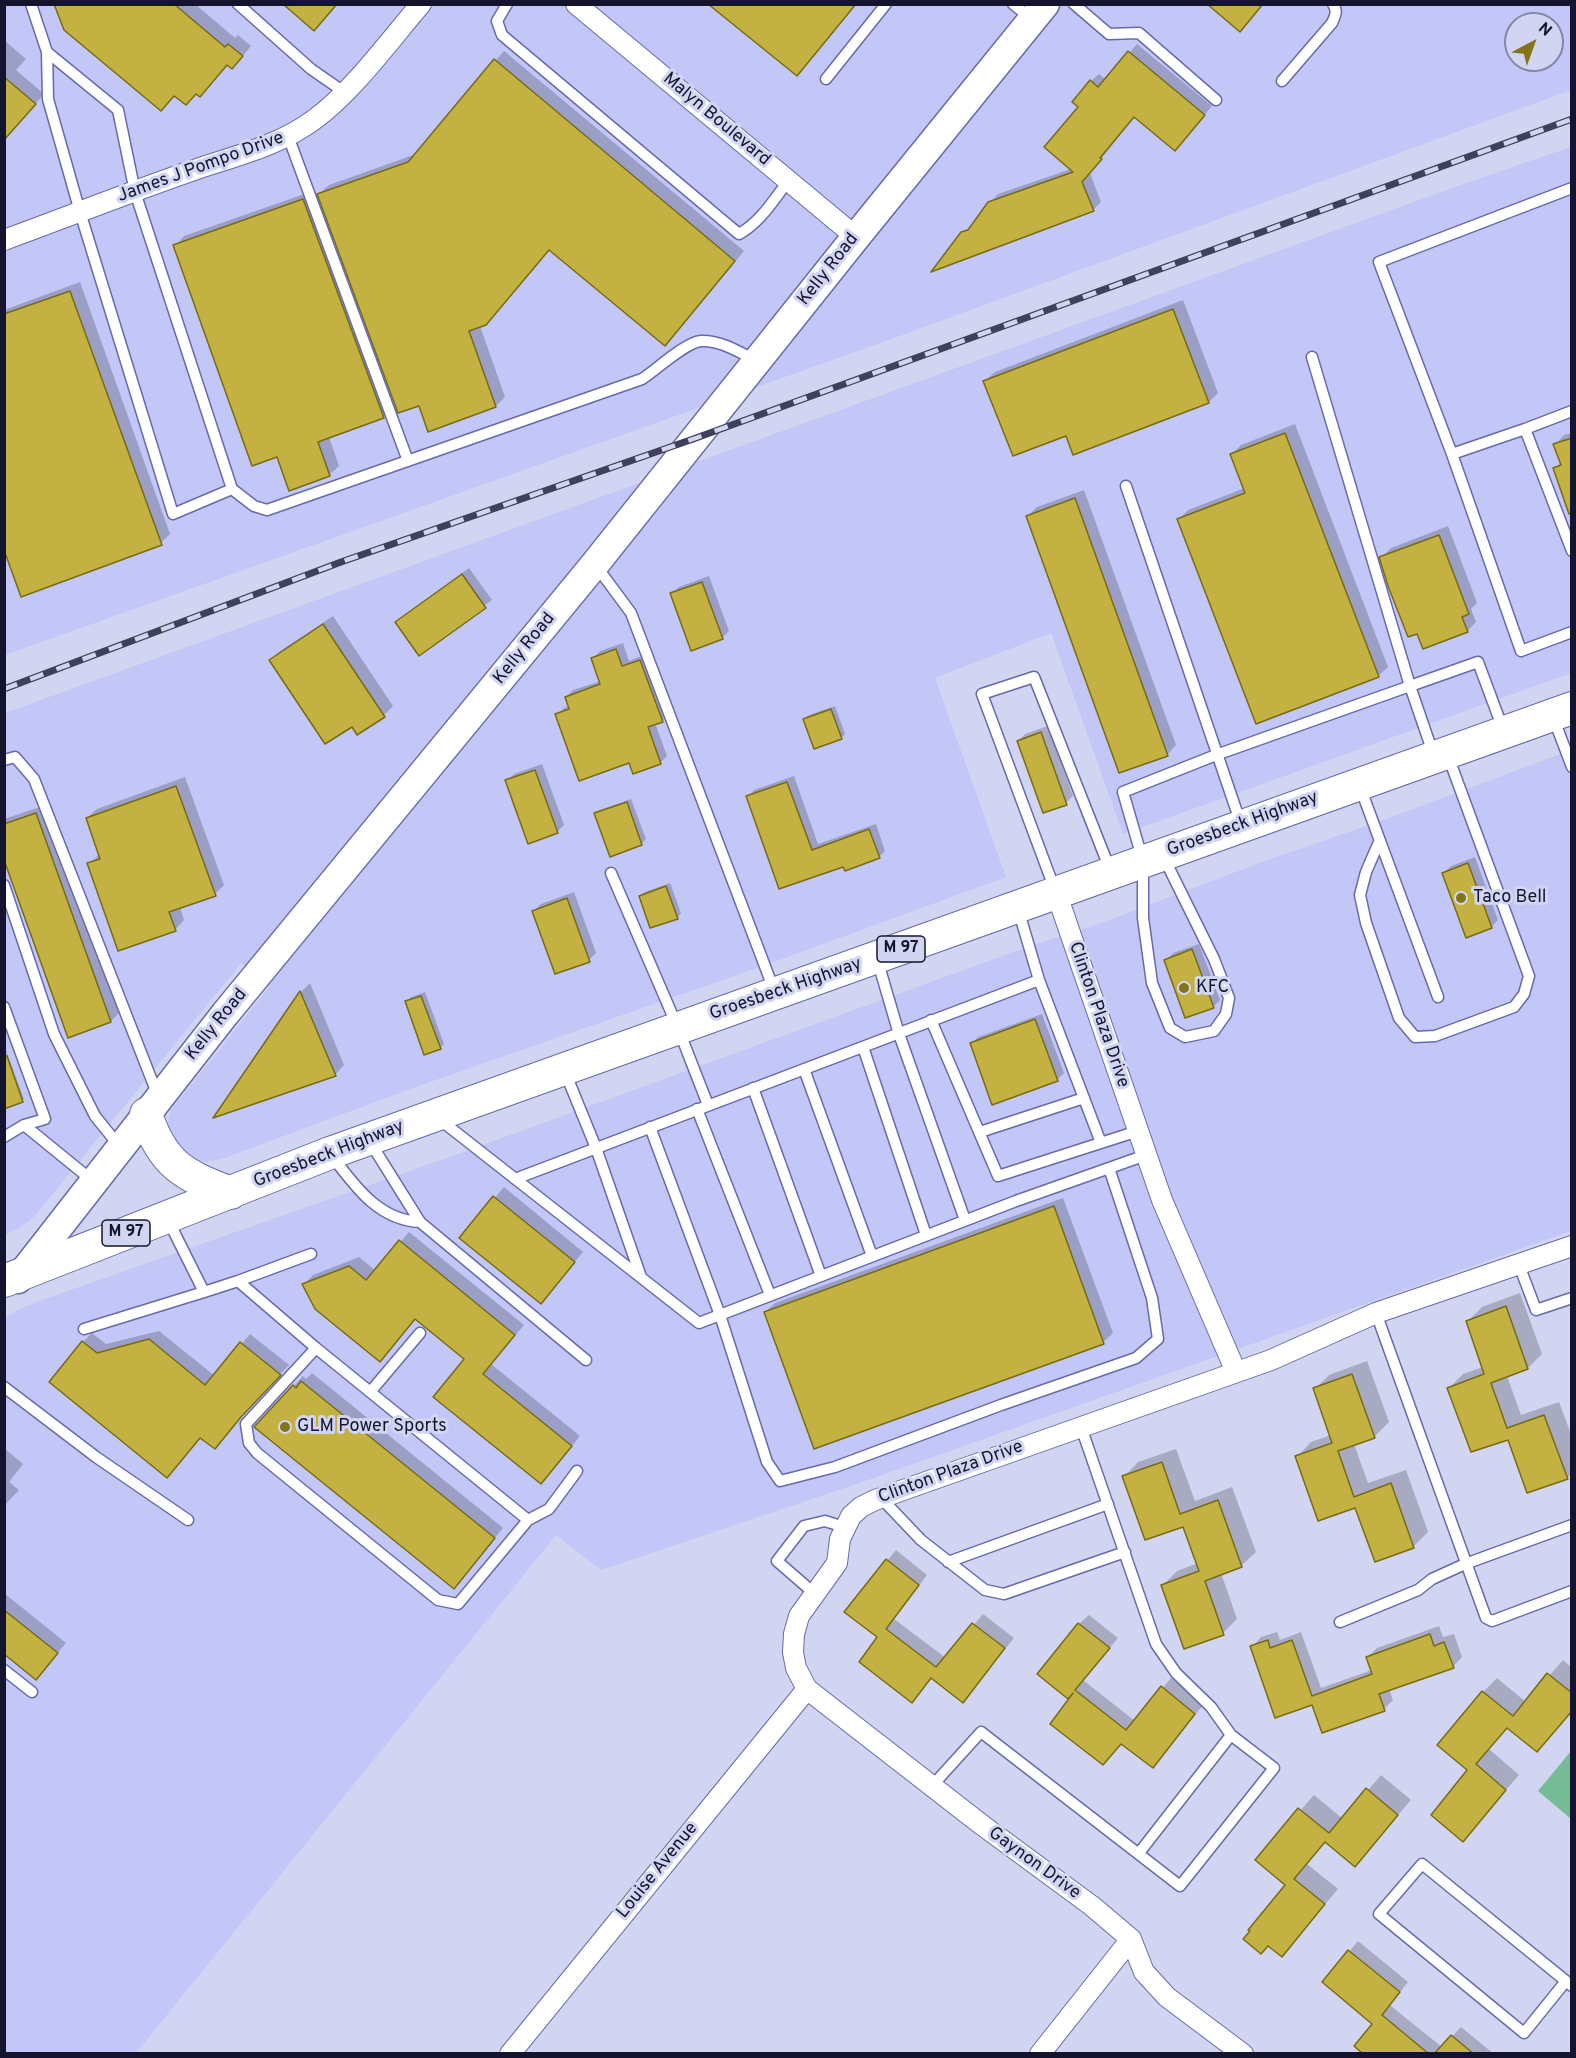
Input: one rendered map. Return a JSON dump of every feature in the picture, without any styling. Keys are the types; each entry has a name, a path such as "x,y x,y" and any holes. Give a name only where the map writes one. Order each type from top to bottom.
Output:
{"main road":[{"name":"Groesbeck Highway","path":"10,1283 166,1217 330,1153 1562,711"},
{"path":"152,1106 158,1144 167,1157 200,1182 231,1193"}],"street":[{"name":"James J Pompo Drive","path":"4,240 288,136 316,118 344,92 421,4"},
{"name":"Malyn Boulevard","path":"585,7 856,237"},
{"name":"Kelly Road","path":"10,1283 94,1182 225,1014 595,564 758,361 1030,10"},
{"name":"Clinton Plaza Drive","path":"1056,892 1162,1200 1236,1372"},
{"name":"Clinton Plaza Drive","path":"844,1527 861,1507 881,1498 1271,1360 1376,1313 1572,1246"},
{"path":"807,1689 796,1668 794,1634 799,1616 837,1563 844,1527"},
{"name":"Gaynon Drive","path":"807,1689 1092,1906 1131,1939 1144,1972 1167,1997 1243,2054"},
{"name":"Louise Avenue","path":"510,2054 807,1689"},
{"path":"1040,2054 1131,1939"}],"lane":[{"path":"32,4 47,52 48,99 80,212 173,514 232,489"},
{"path":"238,4 311,69 344,92"},
{"path":"507,4 497,21 502,35 739,234 758,220 789,180"},
{"path":"826,79 886,4"},
{"path":"1074,4 1109,34 1139,33 1216,100"},
{"path":"1282,81 1332,23 1336,15 1336,8 1333,4"},
{"path":"47,52 118,110 135,192 232,489 254,506 267,510 642,379 664,365 683,348 700,341 719,344 758,361"},
{"path":"288,136 408,461"},
{"path":"1572,188 1379,261 1452,454 1521,651 1572,632"},
{"path":"1312,357 1410,686 1440,754 1529,976 1524,994 1514,1007 1435,1036 1415,1037 1398,1018 1366,923 1360,896 1366,872 1379,842"},
{"path":"1452,454 1572,411"},
{"path":"1525,429 1572,551"},
{"path":"1126,486 1216,755 1242,825"},
{"path":"595,564 631,613 775,993"},
{"path":"1152,857 1143,918 1152,983 1170,1028 1185,1037 1214,1031 1226,1014 1229,998 1214,959 1152,857 1123,792 1216,755 1478,662 1504,732"},
{"path":"1056,892 982,694 1034,677 1111,872"},
{"path":"1562,711 1572,767"},
{"path":"4,760 15,757 34,779 152,1106"},
{"path":"1359,783 1438,997"},
{"path":"611,873 678,1028 702,1107 771,1295"},
{"path":"4,885 54,1034 95,1116 121,1148"},
{"path":"1017,906 1039,980 1101,1143"},
{"path":"877,957 898,1034 965,1220"},
{"path":"515,1179 1039,980"},
{"path":"4,1007 45,1119 24,1125 4,1137"},
{"path":"932,1020 998,1176 1138,1131"},
{"path":"863,1047 927,1235"},
{"path":"564,1069 596,1148 641,1278"},
{"path":"804,1069 873,1256"},
{"path":"753,1088 821,1276"},
{"path":"980,1132 1084,1098"},
{"path":"434,1115 699,1323 965,1220 1146,1155"},
{"path":"24,1125 94,1182"},
{"path":"650,1127 720,1315 768,1462 780,1480 835,1467 1136,1358 1158,1339 1152,1298 1109,1168"},
{"path":"369,1139 420,1222 586,1360"},
{"path":"330,1153 360,1193 383,1211 396,1218 420,1222"},
{"path":"166,1217 204,1292"},
{"path":"84,1329 238,1281 311,1254"},
{"path":"1519,1266 1536,1310 1572,1298"},
{"path":"238,1281 528,1520"},
{"path":"1376,1313 1486,1618 1492,1621 1572,1591"},
{"path":"371,1391 420,1333"},
{"path":"316,1347 246,1424 249,1443 257,1453 438,1600 458,1604 528,1520 549,1509 576,1471"},
{"path":"4,1387 96,1456 188,1520"},
{"path":"932,1786 981,1732 1180,1886 1274,1767 1231,1735 1210,1707 1176,1673 1156,1644 1081,1427"},
{"path":"881,1498 921,1540 985,1590 1004,1594 1125,1552"},
{"path":"948,1562 1108,1504"},
{"path":"815,1594 777,1561 804,1526 825,1521 844,1527"},
{"path":"1340,1622 1418,1590 1432,1579 1465,1564 1572,1525"},
{"path":"4,1670 32,1692"},
{"path":"1138,1853 1231,1735"},
{"path":"1422,1864 1569,1984 1524,2033 1379,1914 1422,1864"}],"shaded area":[{"path":"4,5 1571,5 1571,90 886,341 5,655"},
{"path":"1571,147 1571,673 1123,834 1051,633 935,678 1006,877 760,967 410,1089 222,1159 206,1162 190,1159 170,1140 167,1124 171,1110 270,986 241,963 34,1217 5,1235 5,713 1466,183"},
{"path":"1571,750 1571,1231 851,1486 601,1570 556,1535 136,2053 5,2053 4,1319 17,1310 42,1300 458,1154 1016,951 1104,922"}],"green space":[{"path":"1571,1751 1571,1819 1538,1791"}],"building":[{"path":"54,4 174,4 225,47 228,44 243,56 232,69 227,65 200,97 196,94 186,105 174,96 161,111 64,30"},
{"path":"283,4 337,4 314,31"},
{"path":"708,4 856,4 797,76"},
{"path":"1207,4 1263,4 1240,32"},
{"path":"1128,51 1205,115 1175,151 1134,117 1082,182 1094,211 931,272 961,232 968,230 988,202 1073,172 1044,147 1078,107 1072,102 1090,80 1098,87"},
{"path":"494,59 735,261 665,346 549,250 486,325 469,331 496,407 428,432 419,406 398,413 317,194 408,162"},
{"path":"4,77 36,104 4,140"},
{"path":"303,199 384,418 318,442 330,476 289,491 277,457 252,466 173,245"},
{"path":"70,291 162,545 21,597 4,550 4,314"},
{"path":"1173,309 1209,403 1073,455 1066,436 1013,456 983,381"},
{"path":"1285,433 1379,677 1256,724 1177,519 1245,493 1230,454"},
{"path":"1572,438 1572,513 1569,514 1553,468 1561,465 1553,444"},
{"path":"1075,498 1168,756 1119,773 1026,516"},
{"path":"1439,535 1469,614 1462,617 1468,632 1423,649 1417,634 1408,637 1379,557"},
{"path":"462,574 486,608 419,656 395,622"},
{"path":"702,582 723,639 691,651 670,593"},
{"path":"323,624 385,717 357,735 352,727 325,744 269,660"},
{"path":"616,649 622,666 640,660 663,722 648,727 661,764 633,774 629,763 579,781 555,714 569,709 565,697 600,684 591,658"},
{"path":"831,709 842,739 814,749 803,719"},
{"path":"1041,732 1067,805 1043,813 1017,741"},
{"path":"535,770 558,833 528,844 505,780"},
{"path":"787,782 812,850 869,829 880,858 845,871 843,867 779,889 746,796"},
{"path":"176,786 216,896 169,912 176,931 118,951 87,863 100,859 86,818"},
{"path":"627,802 642,845 610,857 594,813"},
{"path":"36,813 111,1022 68,1038 4,860 4,824"},
{"path":"1468,863 1492,928 1466,938 1442,873"},
{"path":"666,886 678,919 650,928 639,896"},
{"path":"567,898 590,962 555,974 532,911"},
{"path":"1192,949 1214,1008 1185,1018 1164,960"},
{"path":"300,991 336,1076 213,1118"},
{"path":"421,996 441,1049 424,1055 405,1001"},
{"path":"1035,1019 1058,1081 992,1105 970,1043"},
{"path":"7,1056 23,1102 4,1109 4,1057"},
{"path":"493,1196 575,1262 541,1304 459,1238"},
{"path":"1054,1206 1104,1344 814,1449 764,1312"},
{"path":"399,1240 515,1335 483,1374 572,1446 541,1484 433,1397 464,1359 415,1319 380,1362 315,1309 302,1284 349,1266 366,1280"},
{"path":"1506,1306 1528,1369 1491,1383 1507,1428 1544,1415 1568,1479 1527,1493 1508,1440 1471,1452 1447,1388 1484,1374 1466,1321"},
{"path":"149,1339 205,1385 240,1342 281,1375 241,1417 215,1449 200,1438 167,1478 49,1382 82,1341 97,1353"},
{"path":"1352,1374 1375,1438 1338,1451 1354,1497 1391,1483 1414,1548 1375,1562 1355,1508 1318,1521 1295,1456 1332,1443 1313,1388"},
{"path":"301,1381 495,1538 454,1589 254,1427 293,1385 296,1388"},
{"path":"1162,1462 1180,1514 1218,1500 1242,1567 1205,1581 1224,1635 1184,1649 1161,1585 1199,1571 1183,1527 1145,1540 1122,1476"},
{"path":"886,1559 919,1585 886,1629 936,1667 972,1623 1005,1648 963,1703 931,1678 912,1703 859,1662 877,1637 844,1612"},
{"path":"4,1610 58,1653 36,1680 4,1654"},
{"path":"1078,1623 1110,1648 1075,1690 1126,1730 1161,1686 1195,1714 1153,1768 1121,1744 1103,1765 1050,1724 1073,1693 1068,1699 1037,1674"},
{"path":"1430,1634 1434,1646 1444,1642 1454,1668 1379,1694 1385,1711 1322,1733 1312,1705 1275,1718 1250,1646 1268,1640 1270,1648 1292,1640 1312,1696 1372,1674 1366,1657"},
{"path":"1547,1673 1572,1693 1572,1711 1537,1752 1507,1728 1476,1764 1506,1790 1463,1842 1431,1815 1467,1770 1437,1745 1482,1691 1513,1716"},
{"path":"1366,1788 1398,1815 1355,1867 1325,1842 1294,1879 1325,1904 1282,1957 1268,1946 1261,1954 1243,1939 1285,1885 1255,1860 1298,1808 1329,1833"},
{"path":"1348,1950 1400,1992 1382,2015 1429,2054 1363,2054 1354,2046 1372,2024 1322,1982"},
{"path":"1451,2035 1474,2054 1434,2054"}],"railway":[{"path":"4,689 341,562 696,438 1572,119"}],"place":[{"name":"Taco Bell","path":"1461,898"},
{"name":"KFC","path":"1184,988"},
{"name":"GLM Power Sports","path":"285,1427"}]}
